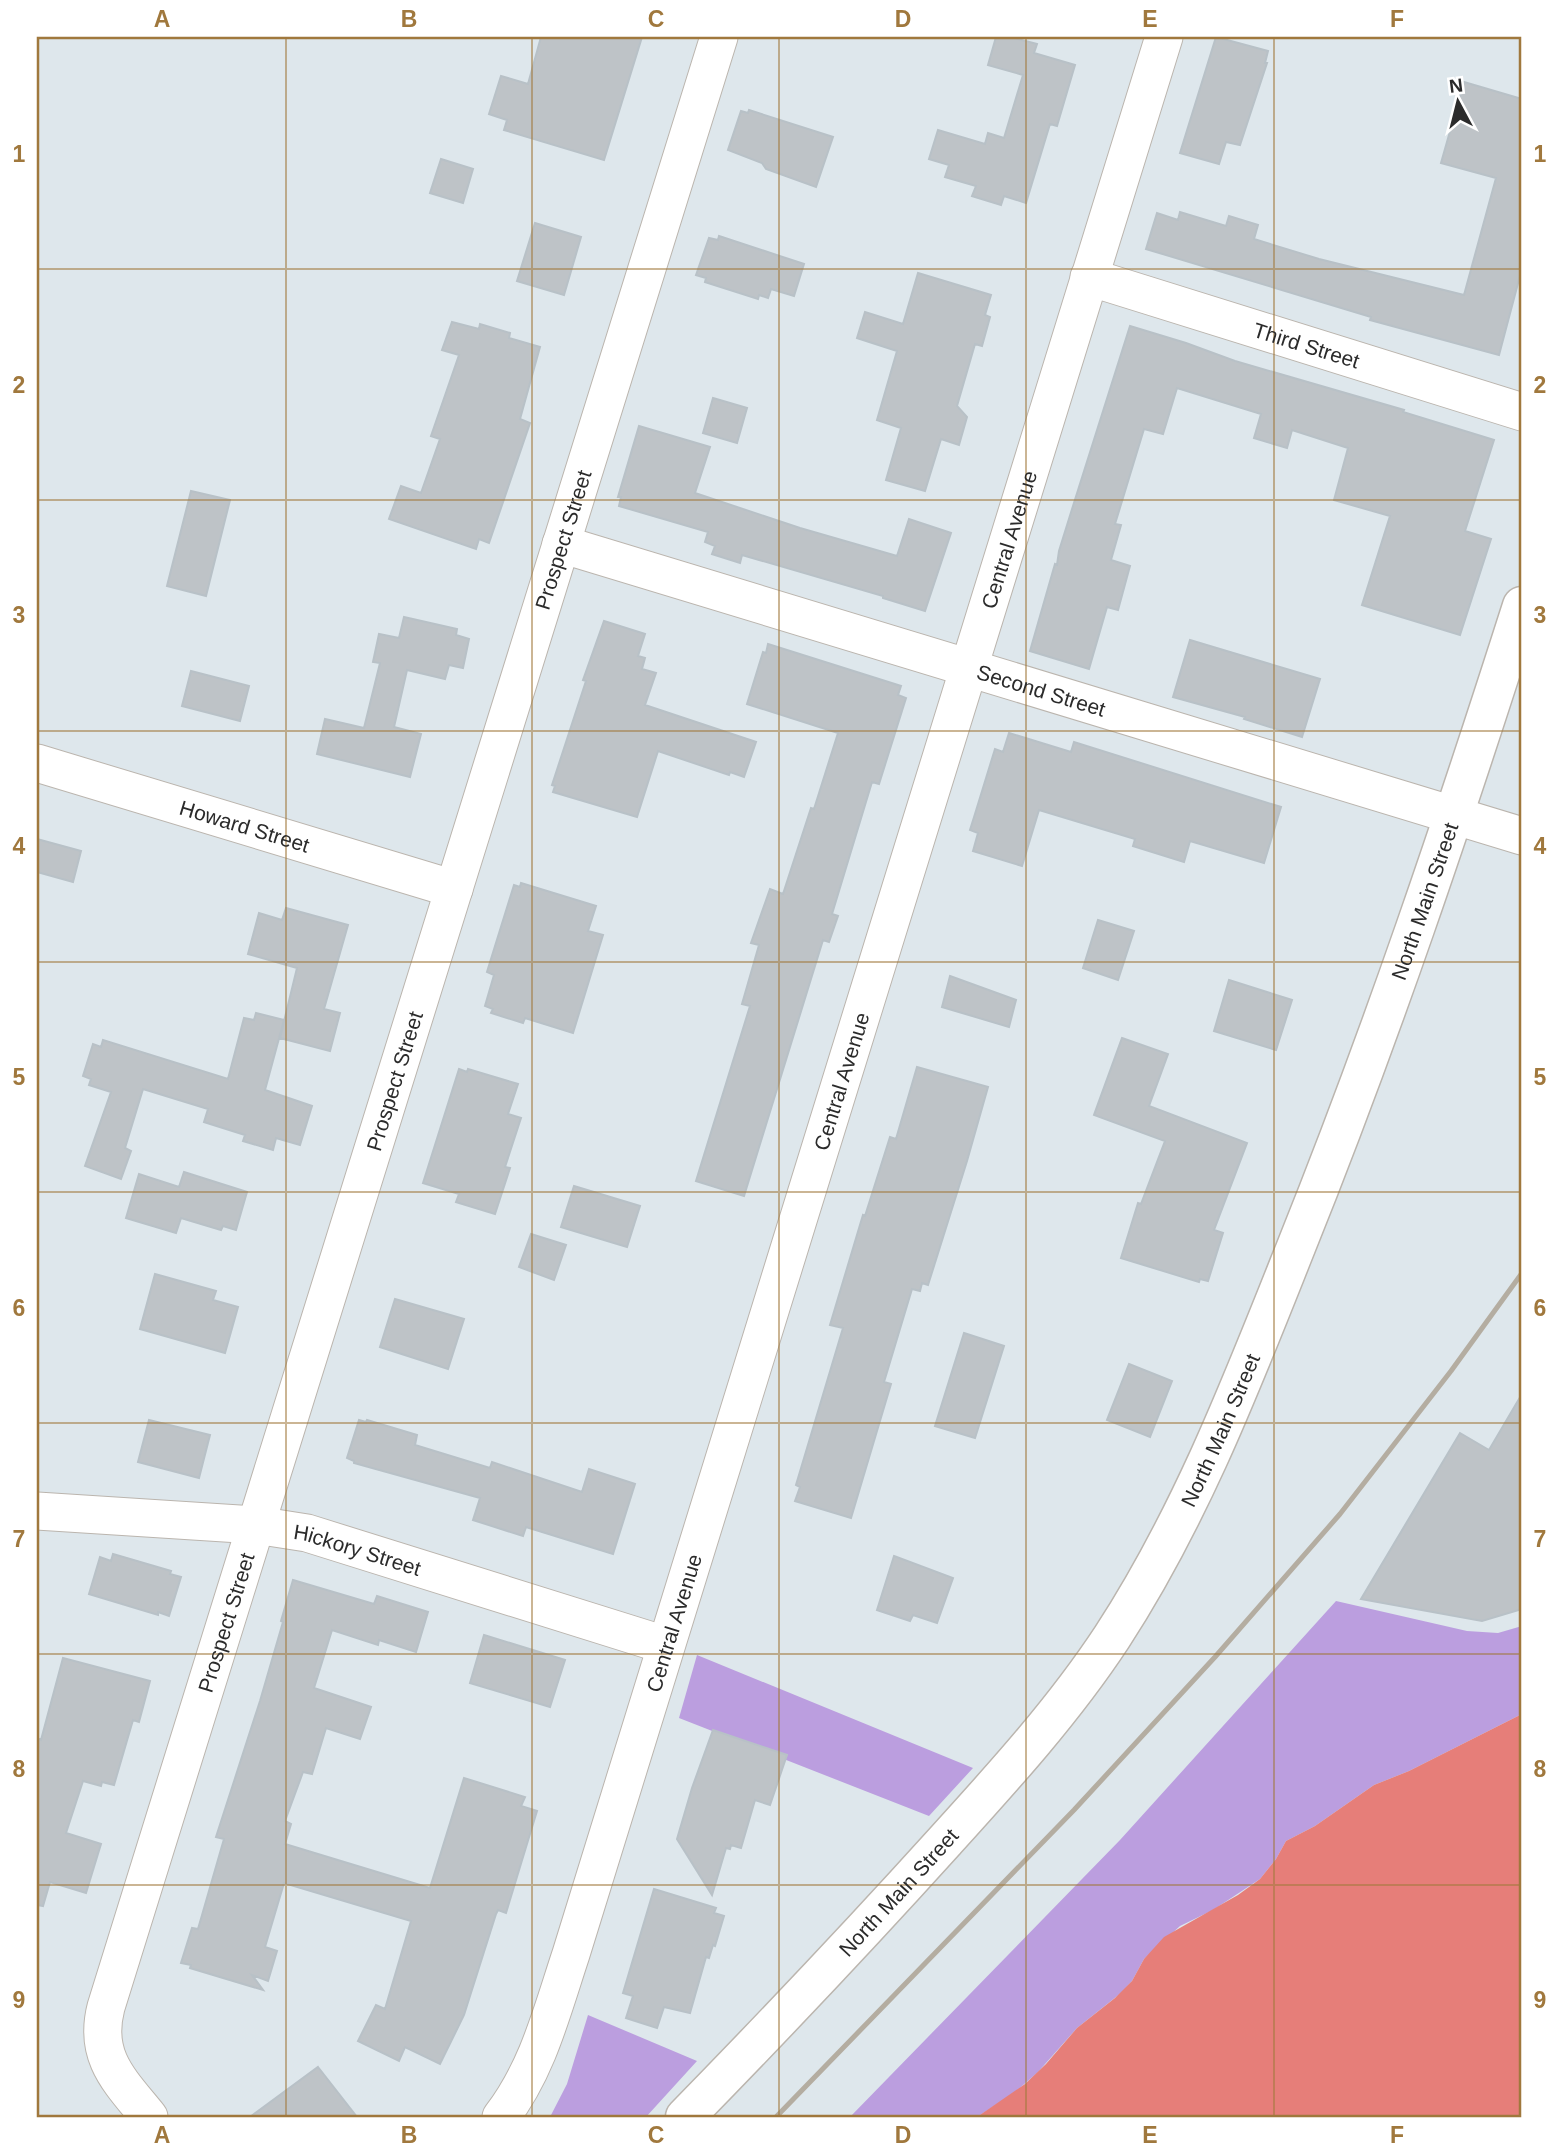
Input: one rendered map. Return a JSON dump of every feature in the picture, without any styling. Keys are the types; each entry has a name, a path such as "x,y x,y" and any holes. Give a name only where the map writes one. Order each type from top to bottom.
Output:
{"main road":[{"name":"North Main Street","path":"685,2117 887,1905 1031,1745 1111,1639 1147,1582 1183,1513 1264,1328 1345,1126 1455,816 1522,606"}],"street":[{"name":"Prospect Street","path":"149,2117 108,2063 102,2039 103,2015 719,37"},
{"name":"Central Avenue","path":"501,2117 521,2088 548,2024 1164,37"},
{"name":"Third Street","path":"1089,277 1522,412"},
{"name":"Second Street","path":"561,544 1522,836"},
{"name":"Howard Street","path":"37,763 454,889"},
{"name":"Hickory Street","path":"37,1511 256,1525 333,1539 665,1645"}],"shaded area":[{"path":"1336,1601 1467,1631 1498,1633 1522,1626 1522,1714 1409,1771 1374,1785 1315,1826 1286,1841 1260,1879 1213,1910 1180,1926 1144,1959 1132,1981 1121,1993 1077,2028 1038,2072 1015,2092 977,2117 850,2117 1120,1840"},
{"path":"697,1655 973,1768 929,1816 679,1718"},
{"path":"1522,1714 1522,2117 977,2117 1025,2084 1077,2028 1115,1998 1132,1981 1144,1959 1164,1937 1238,1895 1260,1879 1286,1841 1315,1826 1374,1785 1409,1771"},
{"path":"588,2015 697,2061 646,2117 550,2117 567,2084"}],"building":[{"path":"541,37 642,37 604,160 504,130 507,120 489,114 501,76 528,84"},
{"path":"996,37 1010,37 1037,44 1034,53 1075,65 1057,126 1050,124 1026,203 1004,196 1001,205 972,196 976,186 945,177 949,165 929,159 938,130 985,144 988,133 1004,138 1023,75 988,65"},
{"path":"1216,37 1268,51 1267,63 1240,145 1226,142 1219,164 1180,153"},
{"path":"1464,82 1522,99 1522,268 1499,355 1370,320 1371,317 1146,249 1157,213 1178,220 1180,212 1226,226 1229,216 1258,225 1254,239 1319,259 1464,295 1496,178 1441,163"},
{"path":"749,110 833,137 816,187 766,169 762,163 728,150 741,111 748,113"},
{"path":"441,159 473,169 463,203 430,193"},
{"path":"535,223 581,237 564,295 517,281"},
{"path":"719,236 804,264 794,296 771,289 768,298 759,295 758,299 705,282 706,278 696,275 709,238 718,240"},
{"path":"918,273 991,295 985,315 990,317 982,346 975,344 957,406 967,417 959,445 941,439 925,491 886,480 901,428 877,420 897,351 857,338 865,312 903,324"},
{"path":"452,322 479,329 480,324 510,333 509,338 540,347 520,419 530,423 489,543 479,539 476,549 389,519 401,486 421,493 440,439 431,436 459,355 442,350"},
{"path":"1130,326 1494,440 1465,531 1491,539 1460,635 1362,605 1390,516 1334,500 1348,448 1292,430 1287,448 1254,438 1261,414 1177,388 1163,434 1144,429 1115,524 1121,525 1111,560 1130,566 1118,610 1107,607 1089,669 1030,651"},
{"path":"713,398 747,408 737,443 703,433"},
{"path":"639,426 710,447 695,493 800,528 897,556 909,519 951,533 925,611 742,555 740,563 712,554 715,546 705,542 708,532 619,506 621,497 618,497"},
{"path":"191,491 230,500 206,596 167,586"},
{"path":"404,617 457,629 456,635 469,639 463,668 449,665 445,679 407,670 394,727 421,734 410,777 317,754 325,719 364,728 380,663 373,662 379,634 399,638"},
{"path":"604,621 645,634 638,656 645,658 642,669 656,673 645,705 756,742 744,777 730,772 729,775 658,751 637,817 553,792 555,786 552,785 586,681 583,680"},
{"path":"1190,640 1320,679 1302,737 1244,719 1245,717 1173,697"},
{"path":"768,644 901,686 898,695 906,698 879,784 872,782 832,914 838,916 829,942 823,940 744,1196 696,1181 750,1006 742,1004 759,945 751,943 770,889 783,894 838,733 747,704"},
{"path":"191,671 249,686 240,721 182,706"},
{"path":"1009,733 1071,752 1074,742 1281,807 1264,863 1190,841 1184,862 1133,846 1135,839 1039,810 1022,866 973,851 978,833 970,830 995,749 1003,752"},
{"path":"37,839 81,851 73,882 37,872"},
{"path":"521,883 596,906 588,931 603,935 573,1033 525,1018 523,1023 491,1013 493,1009 485,1006 494,975 487,972 514,885 520,887"},
{"path":"286,908 348,925 324,1009 340,1013 330,1051 280,1038 297,968 248,954 259,913 282,920"},
{"path":"1098,920 1134,931 1118,980 1083,968"},
{"path":"950,976 1016,1000 1009,1027 942,1007"},
{"path":"1229,980 1292,1000 1276,1050 1214,1031"},
{"path":"256,1013 284,1020 265,1090 312,1106 300,1145 276,1138 273,1150 243,1141 245,1135 204,1122 208,1109 143,1089 125,1148 131,1151 121,1179 85,1166 111,1092 89,1085 91,1079 83,1076 93,1044 101,1047 103,1040 228,1079 244,1018 254,1020"},
{"path":"1122,1038 1168,1054 1149,1106 1247,1143 1214,1230 1223,1233 1208,1281 1200,1279 1199,1282 1121,1258 1138,1203 1141,1204 1165,1141 1094,1115"},
{"path":"917,1067 988,1087 928,1285 922,1283 920,1291 912,1289 884,1382 891,1384 851,1518 795,1501 800,1487 796,1485 843,1328 830,1325 863,1215 865,1216 890,1137 896,1139"},
{"path":"459,1069 467,1072 468,1069 518,1084 508,1114 521,1118 505,1167 510,1168 495,1214 456,1202 459,1194 423,1183"},
{"path":"184,1172 247,1192 236,1230 223,1226 221,1230 181,1218 176,1233 126,1218 139,1174 179,1187"},
{"path":"574,1186 640,1206 627,1247 561,1227"},
{"path":"531,1234 566,1245 554,1280 519,1267"},
{"path":"155,1274 216,1291 213,1300 238,1307 225,1353 140,1329"},
{"path":"395,1299 464,1319 448,1369 380,1347"},
{"path":"964,1333 1004,1346 975,1438 935,1426"},
{"path":"1129,1364 1172,1381 1150,1437 1107,1420"},
{"path":"1522,1394 1522,1609 1482,1621 1361,1599 1460,1433 1489,1450"},
{"path":"149,1420 210,1435 199,1478 138,1462"},
{"path":"359,1420 417,1435 415,1445 490,1468 492,1462 582,1492 589,1469 635,1484 613,1554 526,1527 523,1536 473,1520 480,1498 354,1463 347,1458"},
{"path":"113,1554 171,1571 170,1574 181,1577 169,1616 89,1594 100,1557 111,1561"},
{"path":"894,1556 953,1578 937,1623 913,1615 910,1621 877,1610"},
{"path":"293,1580 374,1604 377,1596 428,1612 416,1652 379,1640 378,1645 332,1630 314,1688 371,1707 360,1739 326,1728 312,1774 303,1772 285,1821 291,1824 285,1844 430,1888 464,1778 525,1797 521,1806 537,1811 506,1913 498,1910 496,1914 464,2015 440,2064 405,2047 399,2061 358,2041 376,2005 385,2009 411,1921 284,1883 265,1947 277,1951 268,1981 252,1975 263,1990 181,1963 192,1928 198,1929 224,1839 216,1837 260,1701"},
{"path":"484,1635 565,1660 550,1707 470,1683"},
{"path":"63,1658 150,1681 139,1722 133,1720 114,1785 102,1782 101,1786 83,1781 66,1833 101,1844 86,1893 50,1882 43,1906 37,1905 37,1738 41,1740"},
{"path":"713,1730 787,1755 770,1805 755,1800 741,1848 731,1845 730,1849 726,1848 712,1895 677,1839"},
{"path":"654,1889 716,1908 714,1913 724,1916 715,1946 713,1945 709,1958 706,1957 690,2013 664,2007 657,2028 626,2018 633,1996 623,1993"},
{"path":"318,2067 357,2117 250,2117"}],"railway":[{"path":"776,2117 1074,1810 1215,1657 1340,1514 1451,1371 1522,1273"}]}
